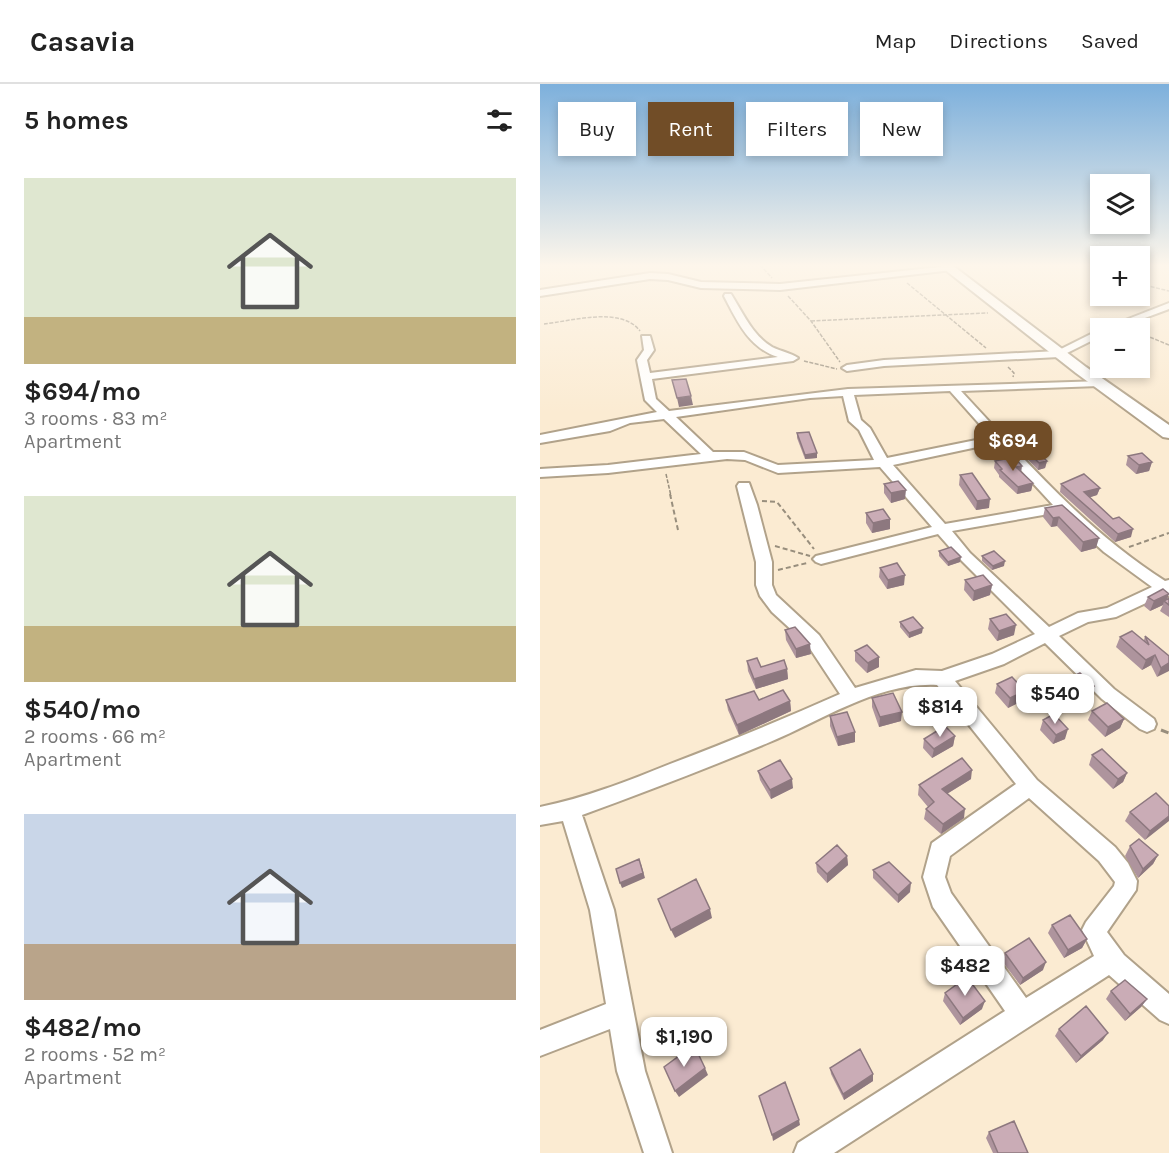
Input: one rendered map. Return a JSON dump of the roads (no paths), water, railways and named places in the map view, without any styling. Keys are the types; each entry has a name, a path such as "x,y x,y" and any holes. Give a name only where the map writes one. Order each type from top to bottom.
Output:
{"main road":[{"path":"1010,315 1059,354 1169,433"}],"street":[{"path":"646,377 793,358 772,351 754,339 738,315"},
{"path":"646,338 649,350 642,360 651,400 711,457"},
{"path":"847,368 884,363 1059,354 1090,338"},
{"path":"540,439 610,427 627,420 810,395 1099,383"},
{"path":"954,388 1063,507 1114,553 1167,588"},
{"path":"848,392 855,421 864,428 870,443 883,463 965,556 1108,694 1147,724"},
{"path":"540,473 574,473 711,457 744,456 753,458 767,468 778,469 883,463 1000,439"},
{"path":"747,494 765,564 765,589 784,617 806,633 851,697"},
{"path":"821,559 941,529 1063,507"},
{"path":"540,816 570,810 765,736 851,697 915,677 942,678 998,659 1084,617 1110,613 1167,588"},
{"path":"942,678 1030,786 1107,854 1126,881 1125,890 1094,930 1098,943 1112,959 1169,1011"},
{"path":"1022,1014 941,899 934,877 940,850 1030,786"},
{"path":"570,810 602,910 631,1071 658,1153"},
{"path":"820,1150 1022,1014 1112,959"},
{"path":"540,1043 620,1012"}]}
